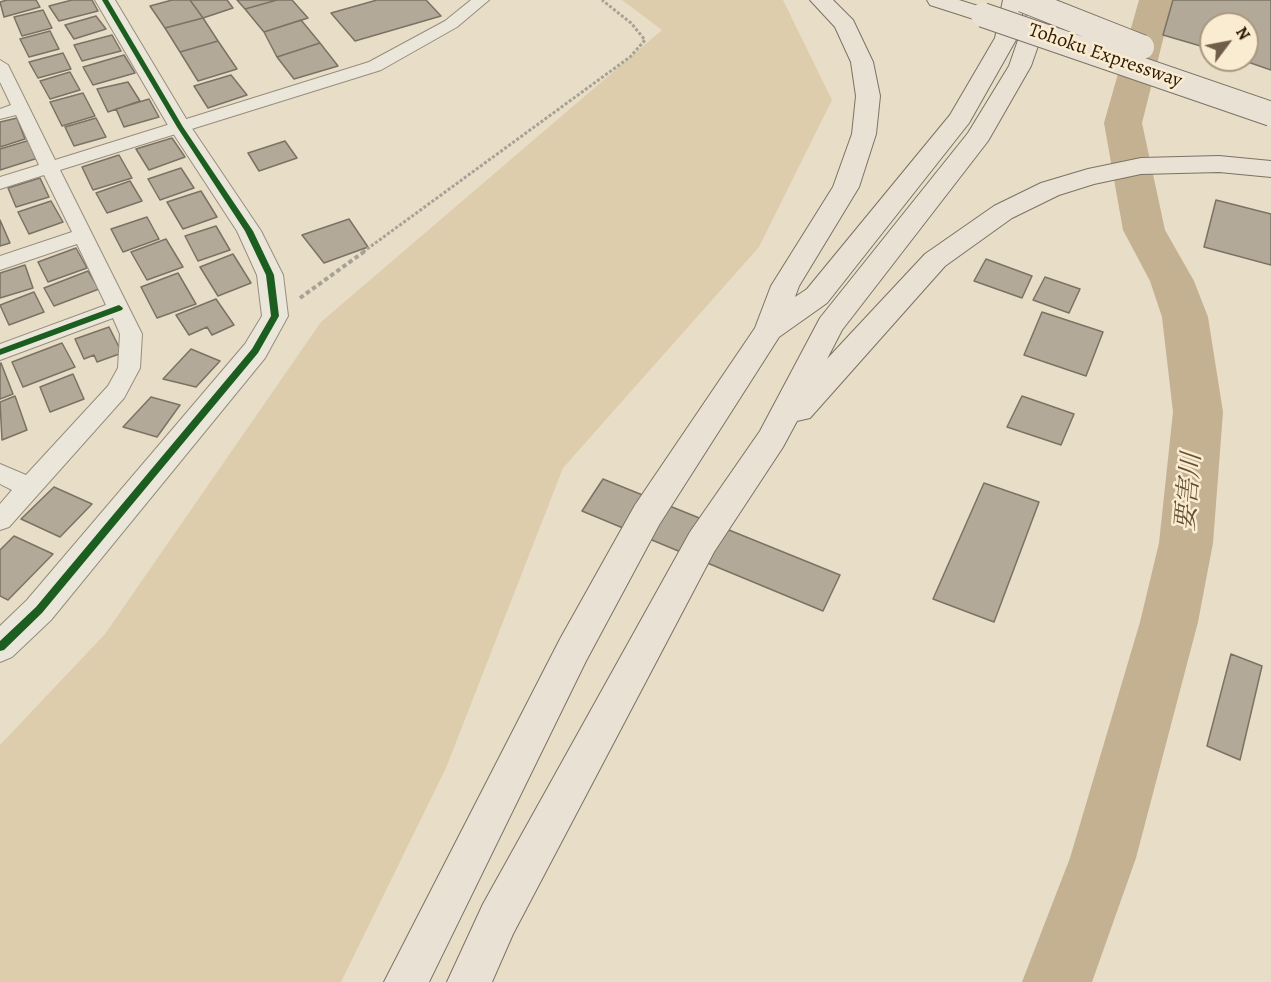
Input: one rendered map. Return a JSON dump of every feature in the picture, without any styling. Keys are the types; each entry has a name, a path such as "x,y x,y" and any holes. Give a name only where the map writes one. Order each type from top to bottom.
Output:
{"highway":[{"path":"406,982 573,650 647,515 769,330 785,286 846,187 864,134 868,96 862,62 845,25 821,0"},
{"name":"Tohoku Expressway","path":"938,0 987,7 1177,61 1271,92"},
{"path":"769,330 817,296 960,118 1006,38 1014,0"},
{"path":"1023,0 1177,61"},
{"path":"469,982 498,919 702,542 772,438 830,325 979,136 1020,66 1043,0"},
{"name":"Tohoku Expressway","path":"987,7 1271,114"},
{"path":"772,438 935,260 1003,212 1050,189 1088,177 1141,166 1219,164 1271,169"},
{"path":"482,982 498,919"}],"street":[{"path":"0,647 39,610 247,360 275,316 270,275 249,231 180,127 105,0"},
{"path":"0,183 375,66 451,24 481,0"},
{"path":"0,64 131,334 129,368 116,392 0,520"},
{"path":"0,114 21,108"},
{"path":"0,263 84,236"},
{"path":"0,352 119,308"},
{"path":"0,473 30,488"}],"path":[{"path":"275,316 630,57 645,40 631,23 602,0"}],"shaded area":[{"path":"622,0 783,0 832,100 759,247 563,468 446,768 341,982 0,982 0,745 105,634 321,322 662,30"}],"building":[{"path":"36,0 40,7 4,17 0,2"},
{"path":"72,0 92,0 98,11 59,21 49,6"},
{"path":"172,0 190,0 203,18 165,28 150,6"},
{"path":"190,0 227,0 233,8 203,18"},
{"path":"237,0 277,0 245,9"},
{"path":"277,0 292,0 308,18 264,32 245,9"},
{"path":"377,0 426,0 441,16 355,41 331,13"},
{"path":"1173,0 1271,0 1271,70 1259,66 1259,12 1199,12 1199,46 1163,35"},
{"path":"43,10 52,28 22,36 14,17"},
{"path":"96,16 106,29 74,39 65,25"},
{"path":"203,18 218,41 180,52 165,28"},
{"path":"301,20 320,43 277,57 264,32"},
{"path":"50,31 59,49 29,57 20,39"},
{"path":"112,35 121,51 82,61 74,45"},
{"path":"218,41 237,69 198,81 180,52"},
{"path":"320,43 338,66 294,79 277,57"},
{"path":"63,53 71,69 38,78 29,62"},
{"path":"124,55 135,73 93,85 83,67"},
{"path":"70,72 80,90 50,99 40,81"},
{"path":"231,75 247,95 208,108 194,86"},
{"path":"128,82 140,101 108,112 97,89"},
{"path":"83,93 95,116 62,126 50,102"},
{"path":"149,99 159,117 124,127 116,109"},
{"path":"17,118 25,139 0,147 0,122"},
{"path":"96,118 106,137 74,146 65,127"},
{"path":"172,138 185,157 149,170 136,149"},
{"path":"30,140 38,158 0,170 0,149"},
{"path":"285,141 297,158 259,171 248,153"},
{"path":"119,155 132,178 93,190 82,167"},
{"path":"181,168 194,188 160,200 148,179"},
{"path":"40,178 49,197 16,207 8,188"},
{"path":"130,181 142,201 107,213 96,193"},
{"path":"201,191 217,217 183,229 167,202"},
{"path":"1216,200 1271,214 1271,265 1204,247"},
{"path":"51,201 63,222 29,234 18,212"},
{"path":"147,217 159,239 123,252 111,229"},
{"path":"349,219 368,247 324,263 302,235"},
{"path":"0,220 10,243 0,246"},
{"path":"216,226 230,250 198,261 185,236"},
{"path":"166,239 183,267 147,280 131,252"},
{"path":"76,248 87,268 48,282 38,262"},
{"path":"233,254 251,283 218,296 200,267"},
{"path":"986,259 1032,276 1022,298 974,281"},
{"path":"25,265 33,288 0,298 0,273"},
{"path":"88,271 99,289 54,306 44,288"},
{"path":"178,273 196,304 157,318 141,287"},
{"path":"1045,277 1080,289 1069,313 1033,300"},
{"path":"34,292 44,312 9,325 0,305"},
{"path":"216,299 234,325 212,335 207,327 189,335 176,315"},
{"path":"1042,312 1103,332 1086,376 1024,355"},
{"path":"109,327 122,353 97,362 94,355 84,359 75,339"},
{"path":"62,343 75,367 23,387 12,362"},
{"path":"191,349 220,361 196,387 163,379"},
{"path":"0,364 13,394 0,399"},
{"path":"73,374 84,399 50,412 40,387"},
{"path":"15,396 27,430 2,440 0,402"},
{"path":"1022,396 1074,414 1061,445 1007,427"},
{"path":"151,397 180,405 157,437 123,427"},
{"path":"603,479 840,575 823,611 582,511"},
{"path":"984,483 1039,502 994,622 933,599"},
{"path":"54,487 92,504 60,537 21,519"},
{"path":"14,536 53,554 8,600 0,596 0,550"},
{"path":"1231,654 1262,666 1240,760 1207,746"}],"waterway":[{"name":"要害川","path":"1057,982 1103,858 1130,754 1169,622 1186,543 1198,412 1185,317 1172,281 1144,230 1123,123 1151,26 1156,0"}],"cycle path":[{"path":"0,647 39,610 255,351 275,316 270,275 249,231 180,127 105,0"},
{"path":"0,352 119,308"}]}
